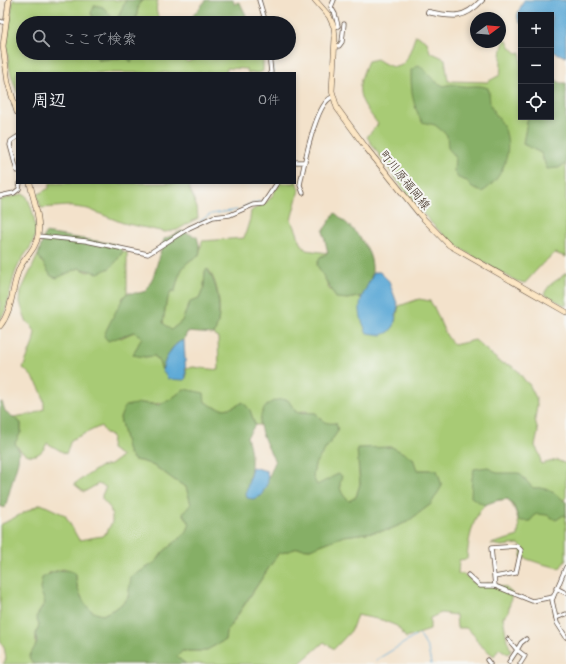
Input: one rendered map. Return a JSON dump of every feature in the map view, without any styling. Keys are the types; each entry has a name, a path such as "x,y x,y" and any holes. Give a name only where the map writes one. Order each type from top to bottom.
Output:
{"main road":[{"path":"9,0 2,22 3,46 5,66 16,108"},
{"name":"町川原福岡線","path":"315,0 324,9 336,27 332,78 333,97 341,115 367,149 429,225 449,245 566,312"},
{"path":"0,326 9,311 13,288 21,267 34,249 38,236 37,217 30,184"}],"street":[{"path":"259,0 264,16"},
{"path":"324,9 331,5 334,0"},
{"path":"428,12 446,16 459,15 471,10 482,0"},
{"path":"331,5 336,27 343,32"},
{"path":"334,45 339,46 344,24"},
{"path":"270,60 271,72"},
{"path":"303,193 300,185 313,130 326,102 333,97"},
{"path":"16,138 11,141 10,145 16,167"},
{"path":"296,162 305,162"},
{"path":"0,196 14,193 19,189 20,184"},
{"path":"38,236 86,241 148,254 189,228 213,217 237,213 253,205 263,204 276,184"},
{"path":"494,577 516,573 521,550 519,547 491,548 494,577 495,586"},
{"path":"566,567 552,600 557,623 566,637"},
{"path":"468,575 480,586 495,586 532,601 553,597"},
{"path":"556,588 566,593"},
{"path":"556,618 566,614"},
{"path":"508,639 516,650 525,656 520,664"},
{"path":"509,662 520,643 526,639"},
{"path":"487,660 490,664"}],"green space":[{"path":"13,0 126,0 119,16 111,16 103,7 91,13 92,16 16,16 16,60 129,60 131,62 133,60 186,60 187,62 193,60 263,60 263,71 248,72 247,69 227,68 226,72 16,72 16,90 10,71 6,45"},
{"path":"126,0 144,0 139,3 136,16 119,16"},
{"path":"144,0 158,0 158,16 136,16 139,3"},
{"path":"206,0 233,0 235,5 237,2 240,3 246,15 246,16 193,16"},
{"path":"95,5 103,7 111,16 92,16 91,13"},
{"path":"416,35 427,42 430,52 445,59 448,81 487,82 500,75 502,48 506,48 506,39 511,48 518,53 518,120 527,120 523,144 541,153 543,160 558,168 566,164 566,257 555,253 543,263 525,283 516,281 458,247 439,231 417,206 367,137 378,124 366,108 360,94 361,80 368,61 377,59 394,67 400,66 407,58"},
{"path":"419,65 433,79 444,86 454,84 488,88 491,106 504,127 508,145 505,164 501,172 496,180 482,192 472,188 467,181 458,178 454,171 455,156 448,148 447,135 435,125 422,122 416,109 411,84 411,70"},
{"path":"554,79 561,83 566,83 566,164 558,168 547,169 541,153 523,144 527,120 554,120"},
{"path":"296,180 299,190 291,220 303,247 306,250 328,253 320,257 317,265 324,275 329,289 347,299 363,296 360,298 394,326 399,306 419,299 430,301 446,335 454,345 475,340 501,363 510,365 517,370 529,384 536,398 537,405 535,419 538,432 535,446 540,455 541,464 557,460 566,464 566,497 564,500 566,502 566,560 560,568 521,557 522,548 519,544 502,546 491,544 518,536 519,531 516,512 511,503 508,499 499,500 486,504 476,517 468,546 467,559 459,560 458,574 464,574 472,581 482,585 489,583 505,587 512,593 508,613 503,617 507,640 511,651 508,654 499,648 494,656 479,644 474,635 466,628 457,628 456,615 441,613 430,618 430,630 406,638 397,626 382,620 357,615 351,631 334,649 324,642 299,664 186,664 176,657 182,651 205,651 225,640 226,633 278,554 298,548 310,549 344,536 388,530 407,522 431,504 429,470 417,470 392,447 357,449 360,484 356,497 349,501 342,494 339,485 317,486 313,477 315,464 338,431 336,423 327,424 306,411 263,414 260,425 255,425 250,410 235,407 218,410 184,389 164,402 155,404 141,403 120,418 128,452 134,460 142,461 155,467 186,487 191,504 183,513 190,524 186,534 163,552 156,562 143,570 130,585 128,598 118,607 103,615 93,612 85,603 78,588 76,574 63,569 49,573 45,603 36,617 39,625 36,634 35,664 3,664 6,659 4,647 0,641 0,525 41,504 65,515 79,540 102,536 107,532 112,522 110,508 102,499 102,495 106,487 98,484 84,492 74,484 100,467 110,465 122,456 111,449 112,436 106,434 101,426 71,440 66,454 47,443 40,453 31,455 22,452 15,443 21,432 21,423 13,417 32,414 44,409 41,391 35,381 23,368 33,343 35,332 31,325 26,321 20,302 21,291 38,255 51,276 79,268 88,272 116,262 123,251 127,252 127,293 123,297 119,309 107,329 121,338 134,332 142,337 139,345 144,357 155,356 162,370 186,378 186,369 193,367 219,370 218,338 214,334 219,318 219,301 215,283 208,269 205,271 204,287 199,299 190,302 182,321 171,330 163,323 166,303 172,290 175,291 179,274 185,265 199,256 202,241 244,238 251,211 268,201 278,184 296,184"},
{"path":"50,184 192,184 189,187 197,208 198,218 177,230 165,232 123,223 88,209 68,206 41,208 37,195 49,188"},
{"path":"22,194 26,195 32,209 35,234 31,246 21,260 16,271 7,307 0,320 0,200"},
{"path":"335,213 354,230 367,250 371,260 372,271 369,283 363,296 347,299 336,298 317,265 320,257 328,253 323,231"},
{"path":"182,231 197,237 200,248 199,256 188,262 179,275 175,292 172,290 166,303 163,323 171,330 182,321 190,302 199,299 204,287 205,271 207,269 217,292 219,310 217,327 214,334 187,332 184,340 176,344 170,352 162,370 155,356 144,357 133,355 142,337 134,332 108,341 104,336 127,293 139,293 146,291 154,275 164,239"},
{"path":"45,233 115,244 123,251 110,268 98,273 79,268 57,278 51,276 38,255"},
{"path":"566,272 566,306 544,294 552,283"},
{"path":"184,389 204,393 205,402 215,407 224,409 233,407 243,402 250,410 255,425 247,437 251,465 246,493 261,496 275,462 260,428 260,424 262,413 268,404 282,399 288,400 296,412 316,413 324,422 336,423 338,431 315,464 313,477 317,485 338,474 342,476 340,487 349,501 356,497 360,484 357,448 392,447 413,458 417,470 437,470 442,486 431,504 407,522 388,530 344,536 310,549 298,548 278,554 226,632 225,640 205,651 182,651 177,657 186,664 33,664 29,657 37,643 36,634 39,625 36,617 45,603 40,589 42,578 63,570 68,570 76,574 78,588 85,603 92,611 103,615 118,607 128,598 131,577 156,562 163,552 186,533 190,524 183,513 191,504 186,487 155,467 142,461 134,460 128,452 120,418 125,406 141,403 159,405 171,399"},
{"path":"2,402 5,411 21,423 21,432 15,443 19,451 18,461 5,508 0,506 0,403"},
{"path":"488,467 497,473 519,473 533,488 547,489 555,494 566,502 566,517 564,515 556,520 547,515 536,514 530,521 519,521 514,506 508,499 498,500 484,505 471,497 474,469"}],"water":[{"path":"524,0 566,0 566,57 554,52 554,12 518,12"},
{"path":"374,272 380,272 389,281 398,306 394,326 389,332 382,335 367,333 360,315 361,301"},
{"path":"184,340 186,378 184,380 168,379 162,370 165,362 173,348"},
{"path":"252,467 267,471 268,482 261,496 253,499 247,498 246,493"}],"waterway":[{"path":"262,0 264,11"},
{"path":"272,60 273,72"},
{"path":"242,208 252,203 263,201"},
{"path":"199,222 211,214 237,210"},
{"path":"376,660 419,634 428,649 431,664"}]}
